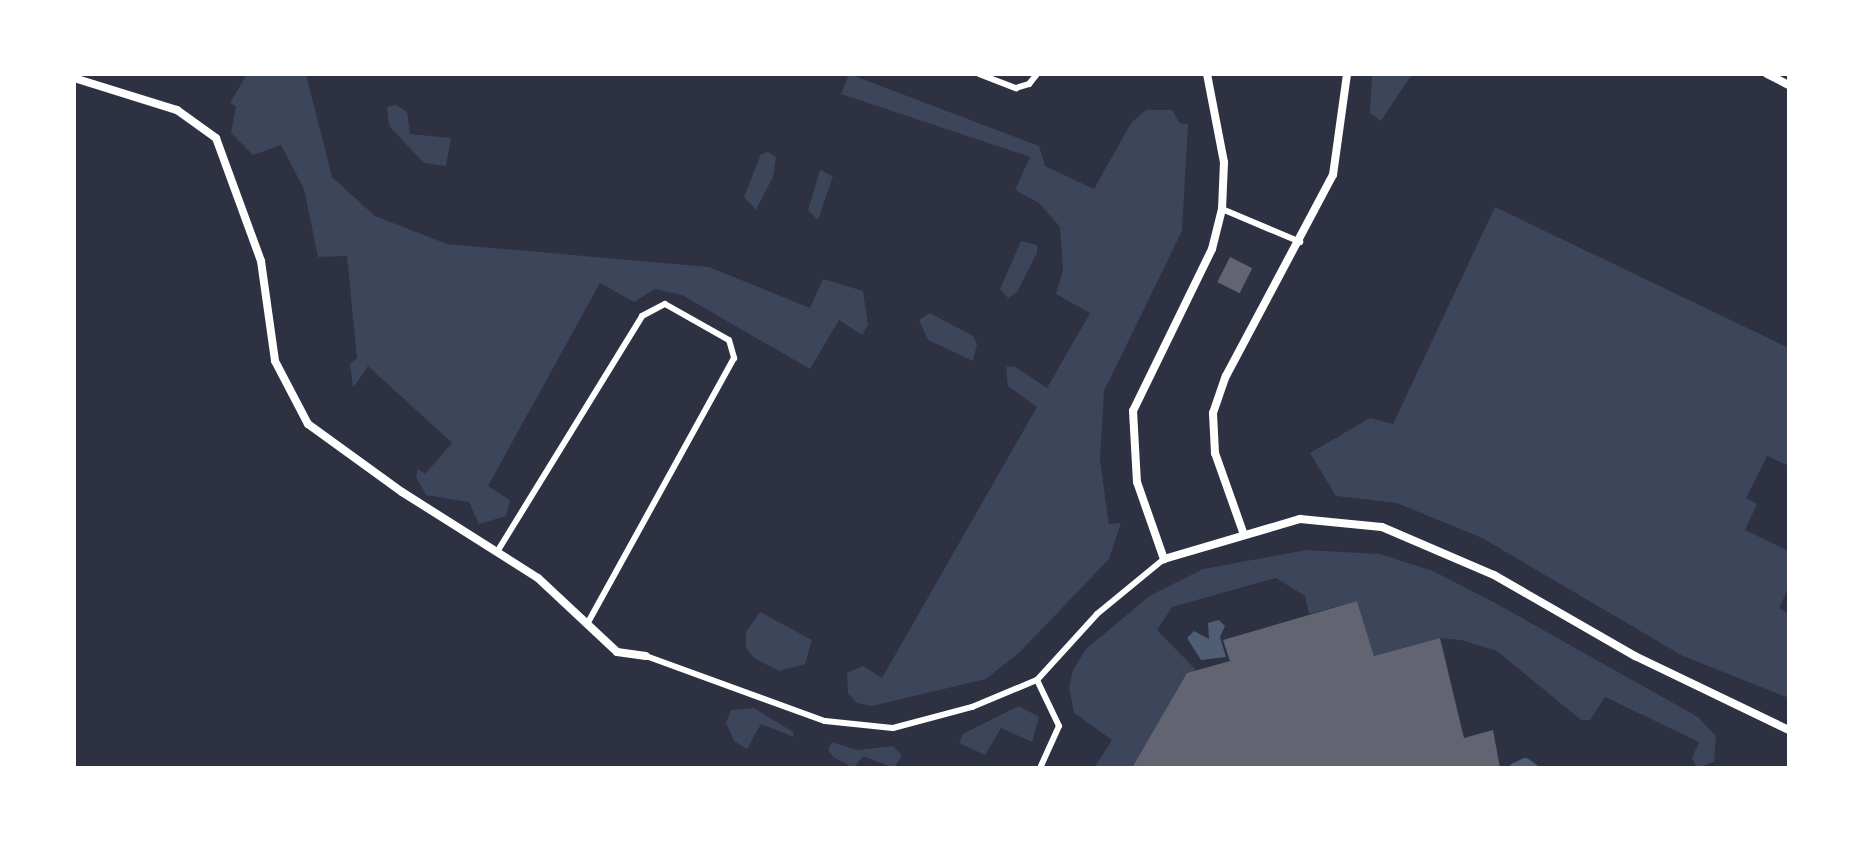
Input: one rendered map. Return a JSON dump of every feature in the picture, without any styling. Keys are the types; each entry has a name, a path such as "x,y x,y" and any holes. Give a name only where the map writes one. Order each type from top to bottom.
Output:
{"street":[{"path":"1207,74 1224,162 1222,209 1212,249 1133,411 1137,482 1164,559 1243,532 1300,519 1382,527 1494,575 1635,656 1789,730"},
{"path":"1243,532 1215,453 1213,413 1226,376 1300,243 1333,175 1347,74"},
{"path":"1767,74 1789,85"},
{"path":"74,78 177,110 216,138 261,261 275,361 308,424 402,492 538,578 617,652 646,656"}],"lane":[{"path":"979,74 1016,88 1029,84 1037,74"},
{"path":"1222,209 1300,243"},
{"path":"497,552 642,316 665,304 729,340 734,358 588,623"},
{"path":"646,656 825,721 893,728 972,707 1037,680 1097,614 1164,559"},
{"path":"1037,680 1059,726 1040,768"}],"shaded area":[{"path":"247,74 306,74 332,177 375,216 447,244 709,267 810,308 823,279 863,291 868,325 862,335 839,320 810,369 682,295 655,289 634,302 600,283 488,486 510,500 506,516 479,524 469,502 426,495 416,477 418,469 425,474 452,443 368,366 353,388 350,364 357,358 347,256 318,257 304,189 281,145 253,155 231,133 236,106 230,103"},
{"path":"849,74 1039,146 1045,166 1094,189 1131,123 1146,110 1172,110 1180,123 1188,124 1182,231 1104,391 1100,459 1109,524 1121,523 1109,559 1020,652 986,679 872,706 857,703 848,693 847,673 863,666 882,678 1037,407 1008,386 1006,367 1014,366 1047,388 1090,313 1056,294 1063,270 1060,227 1039,203 1015,190 1030,157 841,94"},
{"path":"1372,74 1412,74 1381,121 1370,113"},
{"path":"396,105 407,112 410,134 451,138 446,166 424,163 389,126 387,107"},
{"path":"768,152 776,157 773,177 756,210 744,197 761,154"},
{"path":"820,170 833,176 818,220 808,210"},
{"path":"1495,207 1789,348 1789,466 1767,456 1746,498 1757,504 1745,530 1789,551 1789,587 1779,608 1789,614 1789,698 1683,656 1482,538 1397,503 1336,496 1310,453 1370,418 1393,424"},
{"path":"1021,241 1037,245 1037,253 1017,292 1008,298 1000,289"},
{"path":"930,313 973,336 977,344 973,361 928,340 919,320"},
{"path":"1306,550 1380,554 1433,571 1497,604 1698,717 1716,736 1714,762 1697,768 1692,758 1699,742 1605,697 1590,720 1581,720 1497,651 1461,640 1440,638 1374,656 1357,601 1309,614 1305,596 1276,578 1172,607 1157,630 1196,670 1187,674 1134,766 1094,768 1112,740 1074,713 1069,688 1073,670 1086,649 1151,595 1203,569"},
{"path":"760,612 812,640 805,664 779,671 754,658 746,648 746,632"},
{"path":"1219,620 1225,626 1220,637 1226,657 1201,660 1187,638 1194,631 1209,639 1208,623"},
{"path":"1019,706 1039,717 1032,742 1001,728 985,755 959,743 963,734"},
{"path":"754,708 793,732 794,737 761,724 747,749 734,741 726,723 731,710"},
{"path":"832,742 857,750 893,746 902,755 894,768 863,756 854,768 833,757 828,750"}],"building":[{"path":"1230,257 1252,268 1240,293 1217,282"},
{"path":"1357,601 1374,656 1440,638 1464,738 1493,730 1500,768 1132,768 1187,673 1230,661 1223,640"}],"waterway":[{"path":"1514,768 1525,763 1532,768"}]}
